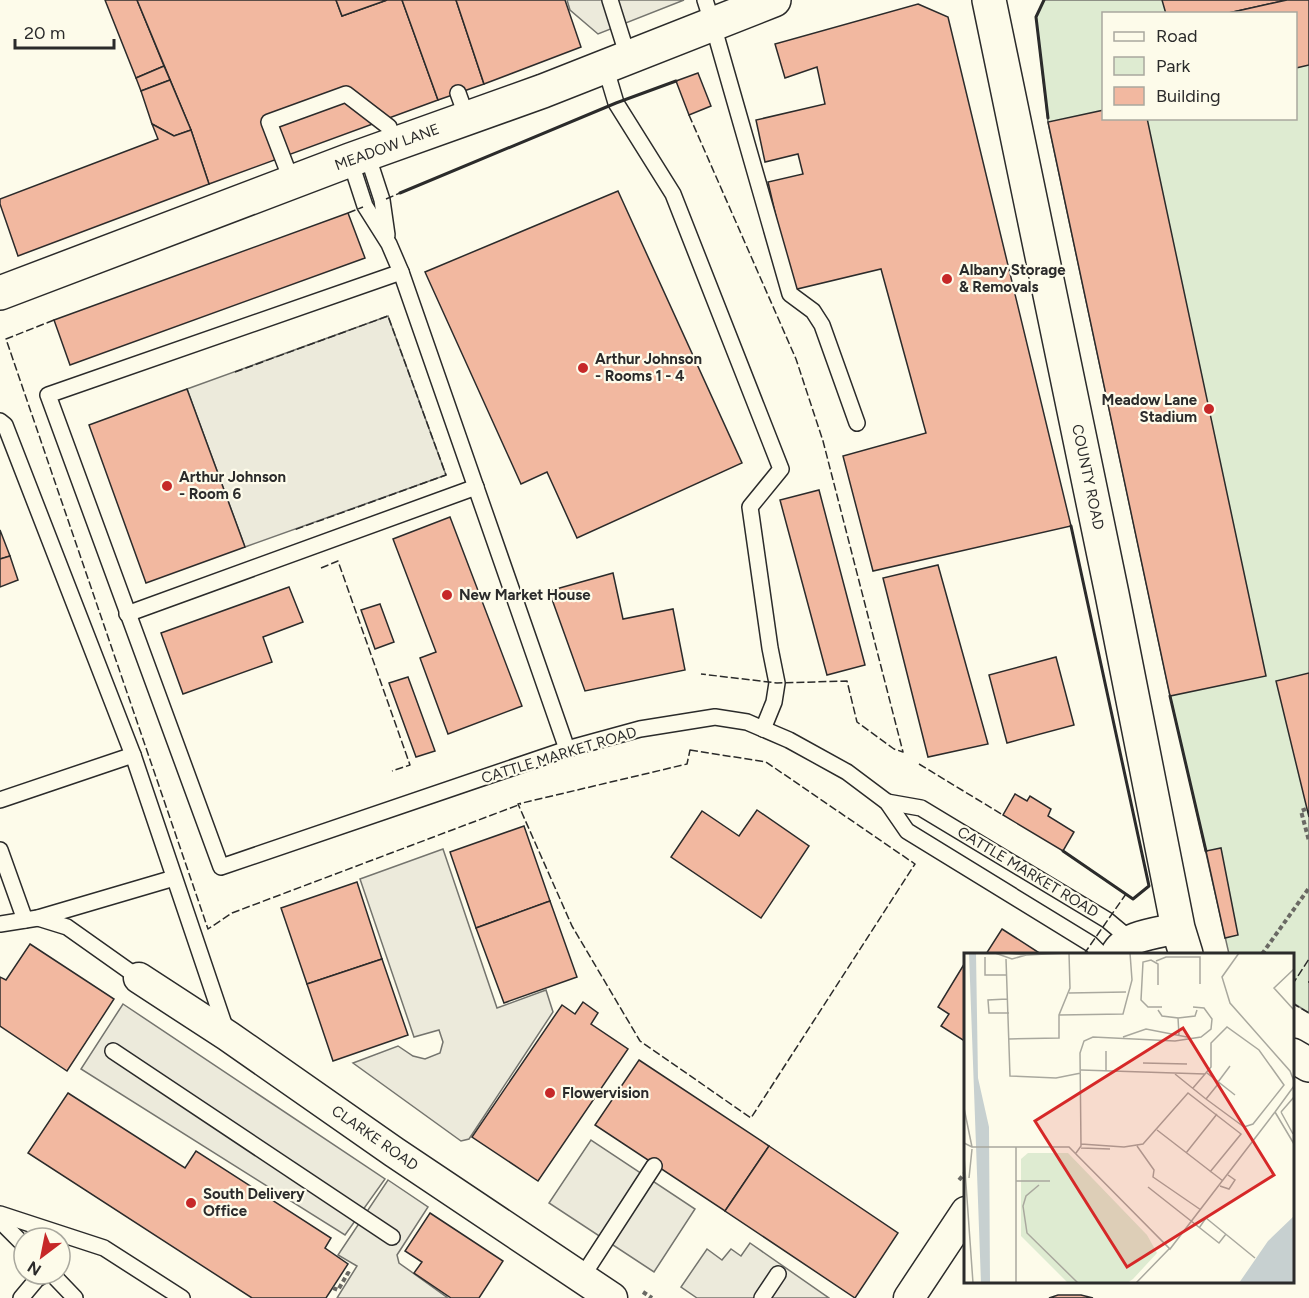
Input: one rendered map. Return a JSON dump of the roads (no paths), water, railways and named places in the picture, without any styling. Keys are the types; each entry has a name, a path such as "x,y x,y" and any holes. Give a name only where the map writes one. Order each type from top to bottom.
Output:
{"highway":[{"name":"MEADOW LANE","path":"2,287 370,153 463,106 617,61 709,12 774,0"},
{"name":"COUNTY ROAD","path":"989,0 1182,941"},
{"path":"1294,1055 1309,1065"}],"street":[{"path":"1123,947 1182,941"},
{"name":"CLARKE ROAD","path":"139,978 228,1036 394,1152 612,1298"},
{"path":"909,1298 964,1215"}],"lane":[{"path":"610,0 617,61 616,103 673,194 781,469 750,507 777,683 774,702 763,729"},
{"path":"709,12 790,294 813,311 822,326 857,423"},
{"path":"292,182 269,122 346,94 389,127 370,153 382,200 389,244 401,272 567,749"},
{"path":"401,272 48,395 127,614 476,487"},
{"path":"0,421 5,425 133,755 228,1036"},
{"name":"CATTLE MARKET ROAD","path":"127,614 221,867 567,749 640,729 715,717 747,722 789,740 847,772 887,802 907,831 1091,944 1100,953"},
{"path":"0,800 133,755"},
{"name":"CATTLE MARKET ROAD","path":"887,802 921,808 1107,920 1123,947"},
{"path":"0,850 32,919"},
{"path":"0,924 32,919 174,878"},
{"path":"32,919 67,927 139,978"},
{"path":"113,1051 392,1237"},
{"path":"582,1277 654,1166"},
{"path":"0,1214 104,1248 182,1298"},
{"path":"0,1221 12,1233"},
{"path":"762,1298 778,1274"},
{"path":"21,1298 32,1286"},
{"path":"64,1286 75,1298"}],"place":[{"name":"Albany Storage & Removals","path":"947,279"},
{"name":"Arthur Johnson - Rooms 1 - 4","path":"583,368"},
{"name":"Meadow Lane Stadium","path":"1209,409"},
{"name":"Arthur Johnson - Room 6","path":"167,486"},
{"name":"New Market House","path":"447,595"},
{"name":"Flowervision","path":"550,1093"},
{"name":"South Delivery Office","path":"191,1203"}]}
